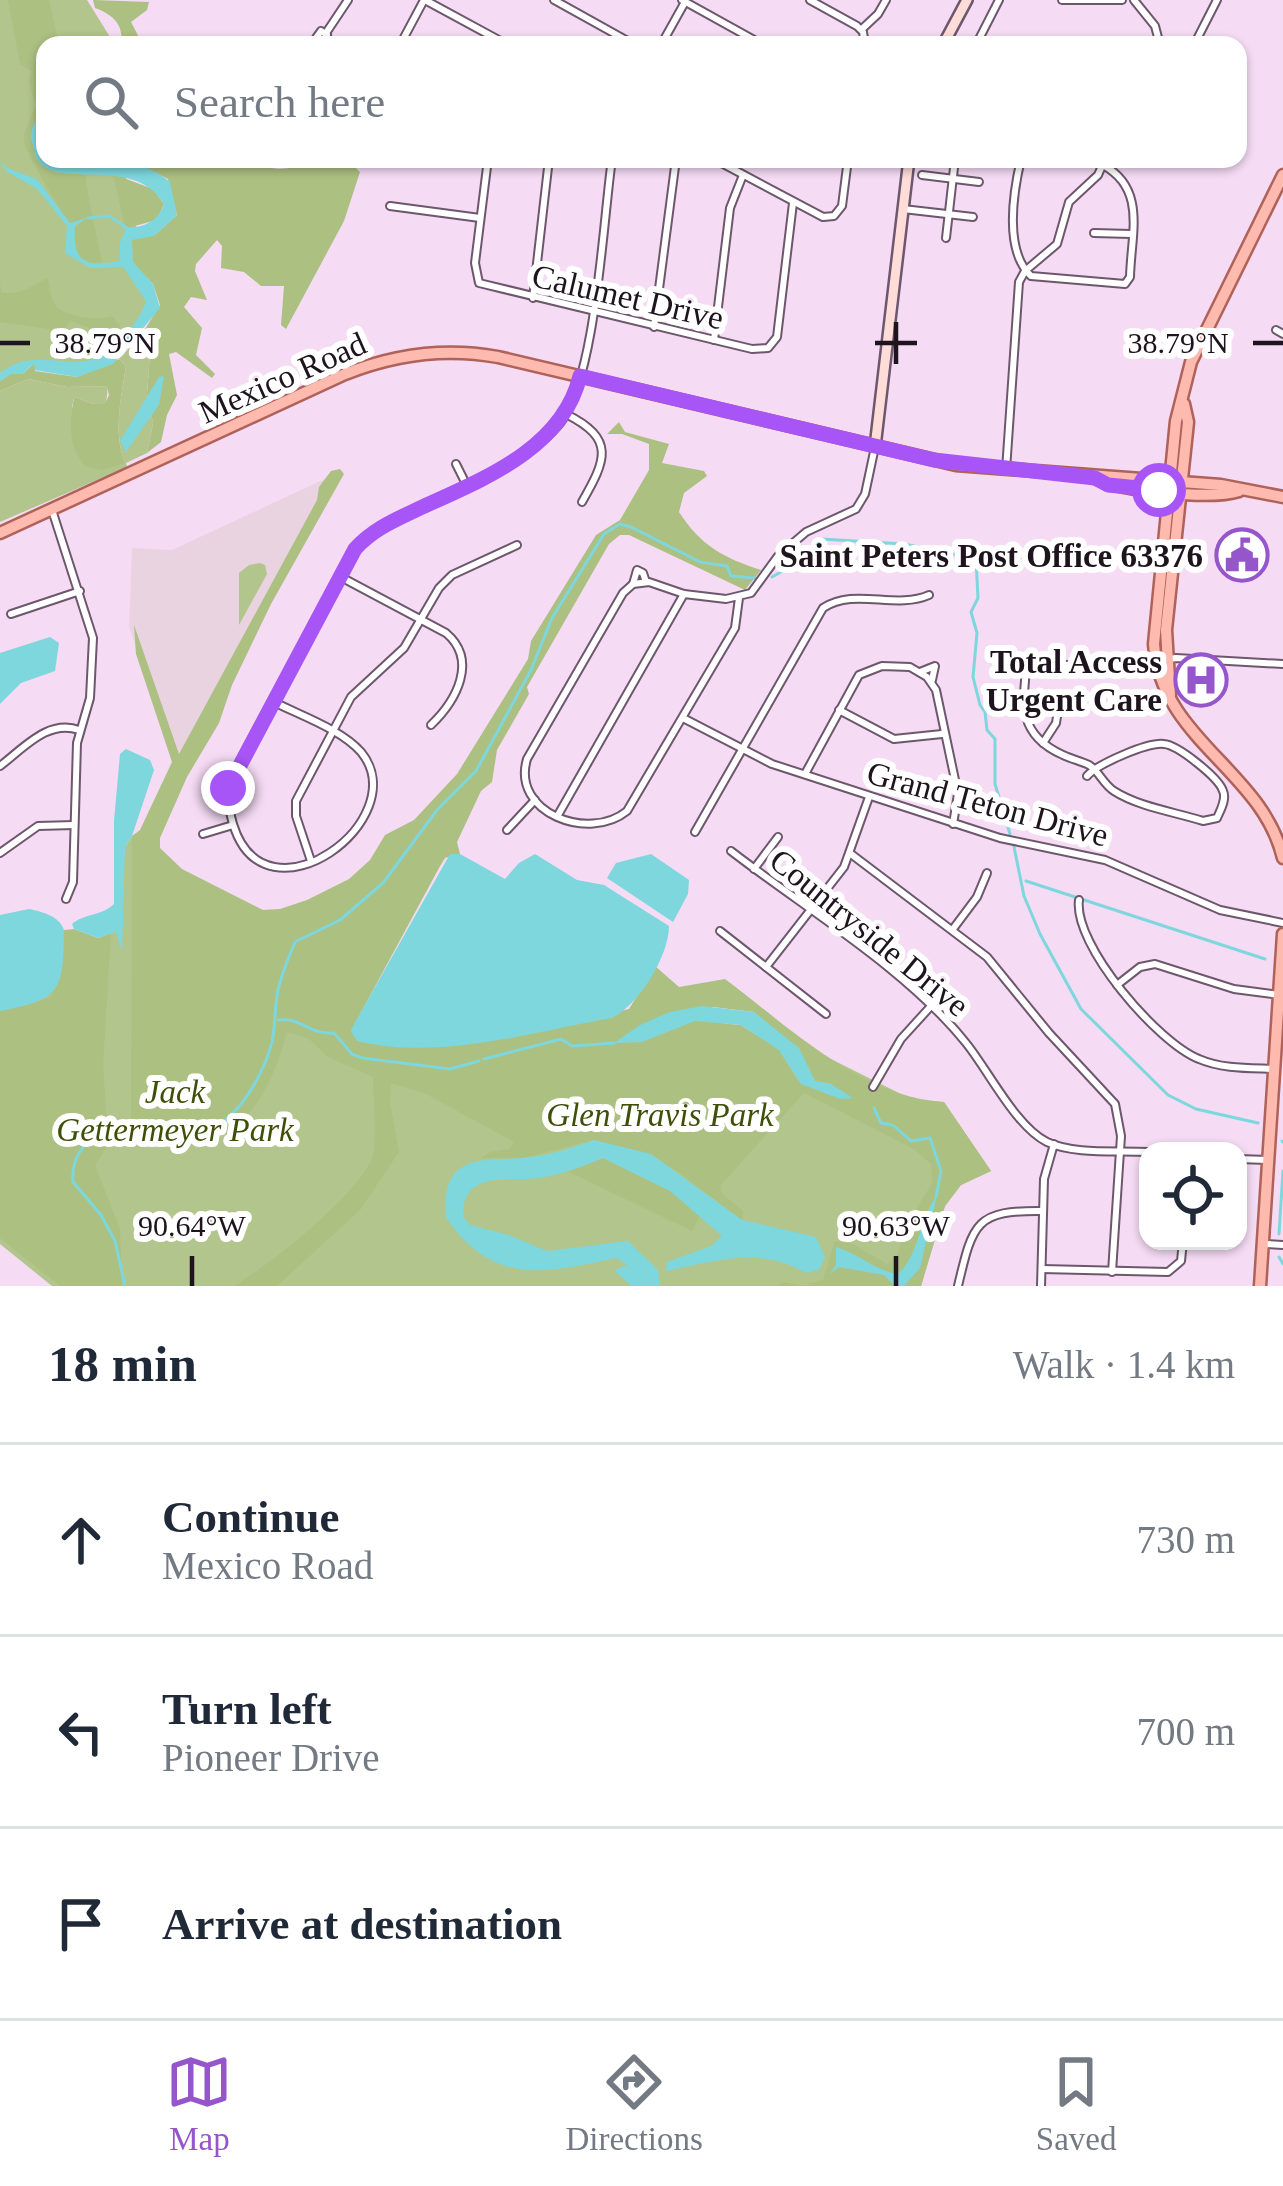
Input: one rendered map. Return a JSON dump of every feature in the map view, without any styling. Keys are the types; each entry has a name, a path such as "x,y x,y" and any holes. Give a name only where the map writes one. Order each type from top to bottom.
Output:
{"main road":[{"path":"1283,175 1191,362 1184,401 1188,422 1154,632 1161,661 1159,681 1193,735 1261,806 1283,858"},
{"name":"Mexico Road","path":"0,533 345,374 395,358 470,353 956,465 1095,478 1108,485 1226,486 1283,497"},
{"path":"1259,1286 1283,934"}],"street":[{"path":"326,33 348,0"},
{"path":"405,36 425,0 491,36"},
{"path":"554,0 619,36"},
{"path":"810,0 861,29 863,36"},
{"path":"861,29 886,0"},
{"path":"948,36 967,0"},
{"path":"981,36 999,0"},
{"path":"1062,0 1122,0"},
{"path":"1134,0 1158,36"},
{"path":"1199,36 1216,2 1205,0"},
{"path":"666,36 684,1 747,36"},
{"path":"390,206 480,218 487,168"},
{"path":"533,298 548,168"},
{"path":"272,701 350,742 364,756 372,788 349,840 335,852 286,868 259,862 245,851 227,803 230,781 272,701 355,549 368,535 467,486 548,437 566,414 580,376 593,313 611,168"},
{"path":"654,327 675,168"},
{"path":"730,168 818,216 834,215 844,199 847,168"},
{"path":"739,598 735,628 622,816 591,826 557,815 535,800 524,782 527,759 612,609 633,584 646,582 683,594 739,598 756,589 778,556 806,532 856,509 865,494 875,447 908,168"},
{"path":"946,238 954,168"},
{"path":"1020,168 1014,249 1025,271 1031,276 1125,284 1130,277 1131,190 1110,168"},
{"path":"1006,470 1017,292 1025,271 1058,244 1069,202 1099,168"},
{"path":"714,340 731,201 743,175"},
{"path":"922,175 979,182"},
{"name":"Calumet Drive","path":"480,218 474,270 479,283 752,349 768,348 777,337 793,203"},
{"path":"903,209 974,217"},
{"path":"1094,233 1131,234"},
{"path":"566,414 590,428 602,444 601,467 582,502"},
{"path":"456,464 467,486"},
{"path":"52,510 93,645 90,698 80,730 72,890 66,899"},
{"path":"311,861 296,816 296,801 350,697 404,648 445,580 517,545"},
{"path":"340,576 453,638 464,662 450,701 431,725"},
{"path":"11,614 80,591"},
{"path":"557,815 683,594"},
{"path":"695,832 823,608 847,598 911,601 929,595"},
{"path":"1087,776 1094,767 1149,745 1172,746 1223,790 1220,812 1214,821 1204,822 1123,796 1103,782 1094,767 1038,743 1026,721 1027,662 1107,668 1161,661 1283,664"},
{"path":"805,775 859,675 871,668 899,666 920,672 936,690 958,794 953,824"},
{"path":"920,672 935,666 931,681"},
{"path":"838,710 894,739 942,734"},
{"path":"1038,743 1057,721 1058,710"},
{"name":"Grand Teton Drive","path":"683,718 805,775 1000,838 1105,860 1220,910 1283,923"},
{"path":"0,766 51,729 80,730"},
{"path":"766,968 851,854 869,796"},
{"path":"507,830 535,800"},
{"path":"0,853 38,826 74,824"},
{"path":"203,834 233,825"},
{"path":"754,868 778,837"},
{"name":"Countryside Drive","path":"731,850 932,1006 1031,1130 1054,1144"},
{"path":"851,854 987,957 1058,1043 1110,1096 1121,1126 1112,1272"},
{"path":"953,928 977,897 987,873"},
{"path":"1079,900 1081,927 1117,985 1193,1057 1274,1069"},
{"path":"720,931 826,1014"},
{"path":"1117,985 1140,967 1155,964 1234,989 1279,995"},
{"path":"873,1087 901,1039 932,1006"},
{"path":"1041,1286 1044,1179 1054,1144 1139,1151"},
{"path":"1247,1159 1268,1160"},
{"path":"958,1286 974,1234 985,1218 1007,1210 1043,1211"},
{"path":"1262,1244 1283,1245"},
{"path":"1042,1269 1172,1271 1182,1250"}],"shaded area":[{"path":"36,122 36,153 31,135"},
{"path":"0,160 7,168 37,179 70,223 87,218 75,226 75,239 79,255 90,263 120,261 126,227 149,223 164,204 150,188 131,179 48,168 146,168 170,182 177,215 154,236 132,240 133,262 153,284 160,308 113,364 77,377 34,370 32,365 23,374 0,381 0,373 16,364 81,361 112,350 146,301 123,267 90,268 65,253 67,226 37,189 6,171"},
{"path":"164,376 159,405 126,452 120,441"},
{"path":"342,471 179,771 129,627 132,548 172,550"},
{"path":"50,637 59,643 55,671 21,683 0,704 0,653"},
{"path":"126,749 150,760 154,770 125,847 122,952 116,932 98,938 72,924 114,904 114,821 120,754"},
{"path":"450,854 460,854 505,879 535,854 577,880 604,885 669,926 651,978 633,1002 612,1018 452,1046 420,1048 357,1041 353,1026"},
{"path":"651,854 689,880 688,894 673,922 607,878 616,863"},
{"path":"29,909 62,925 59,980 36,1002 0,1011 0,915"},
{"path":"702,1006 754,1012 799,1048 815,1081 831,1084 853,1098 840,1099 801,1084 779,1050 741,1025 695,1021 642,1042 614,1043 670,1012"},
{"path":"594,1140 651,1154 742,1220 816,1237 825,1257 819,1270 806,1273 755,1258 666,1271 667,1262 711,1246 722,1236 670,1191 603,1158 546,1177 478,1185 465,1201 463,1216 470,1225 547,1251 628,1241 658,1270 660,1286 631,1286 614,1270 627,1265 616,1258 542,1270 501,1264 463,1239 445,1216 451,1179 470,1163 530,1157"},
{"path":"937,1195 920,1268 905,1285 894,1285 884,1275 839,1267 829,1274 836,1265 836,1247 898,1274 911,1257"}],"green space":[{"path":"0,0 87,0 109,36 36,36 36,168 124,169 151,295 136,334 92,367 37,362 0,378"},
{"path":"8,0 49,0 57,36 36,36 36,105 29,82 32,71 20,64"},
{"path":"93,0 149,2 147,10 131,22 138,36 121,36 116,22 95,8"},
{"path":"36,105 36,166 24,141"},
{"path":"37,168 85,173 102,262 91,264 77,255 74,229 85,218 71,224"},
{"path":"146,168 356,168 360,172 344,221 286,329 281,325 284,286 261,286 244,272 221,268 222,246 217,240 196,264 207,300 191,297 184,307 202,328 196,355 215,374 212,378 176,352 169,354 177,395 161,442 147,453 153,423 147,394 150,354 142,334 160,305 153,284 133,262 132,240 156,234 177,215 168,179"},
{"path":"113,174 153,189 164,204 157,220 126,232"},
{"path":"48,278 52,300 60,310 83,317 112,316 120,326 107,334 70,321 61,335 0,322 0,281 1,292 14,293"},
{"path":"142,334 150,354 147,394 153,423 147,453 126,463 127,467 0,522 0,391 28,379 67,387 108,386 106,404 74,397 72,407 125,463 119,427 126,366 119,359"},
{"path":"119,359 126,366 119,427 125,463 103,470 86,467 80,459 71,425 74,397 105,404 107,386 67,387 28,379 0,391 0,381 10,374 23,374 32,365 35,371 77,377"},
{"name":"Glen Travis Park","path":"619,422 625,432 669,444 662,463 704,471 707,476 684,493 679,512 714,549 761,570 745,590 629,535 620,535 609,544 527,687 529,694 497,750 492,782 481,791 457,842 460,854 445,858 439,868 351,1031 353,1036 441,1045 517,1035 629,1009 655,966 679,987 725,979 855,1074 913,1097 944,1102 991,1171 961,1185 945,1206 921,1286 904,1286 935,1204 898,1274 836,1265 831,1273 839,1267 884,1275 896,1286 805,1286 823,1280 835,1241 853,1244 887,1264 897,1256 905,1228 932,1183 931,1164 914,1149 804,1093 720,1186 722,1194 743,1211 742,1220 674,1169 594,1140 523,1158 481,1158 509,1149 514,1142 426,1094 391,1083 399,1152 360,1210 277,1286 234,1286 309,1230 361,1177 373,1154 373,1077 328,1057 309,1039 287,1032 265,1090 235,1125 192,1140 131,1138 132,836 140,830 172,762 136,654 134,625 179,754 317,500 319,487 331,471 340,469 344,474 271,604 219,723 187,777 160,838 160,848 182,869 263,910 307,900 349,879 370,860 385,835 414,820 457,774 596,535 620,520 649,470 649,444 607,434","holes":["713,1007 754,1012 810,1068 812,1079 831,1084 850,1098 831,1096 797,1080 779,1050 741,1025 695,1021 642,1042 615,1043 650,1023 685,1012"]},
{"path":"260,563 267,574 239,625 239,573"},
{"name":"Jack Gettermeyer Park","path":"132,836 132,871 364,1033 702,1016 833,1060 913,1100 944,1102 991,1171 961,1185 945,1206 921,1286 52,1286 0,1244 0,1005 118,926 125,847"},
{"path":"64,930 98,938 111,934 103,1065 108,1145 95,1165 120,1229 122,1286 60,1286 0,1238 0,1011 51,997"},
{"path":"603,1158 670,1191 700,1215 692,1231 567,1171"}],"waterway":[{"path":"88,218 109,216 127,228"},
{"path":"125,1286 115,1241 101,1215 73,1182 77,1156 93,1139 116,1130 207,1131 240,1106 268,1054 279,986 295,942 340,920 383,883 437,810 476,771 531,670 552,618 604,534 620,524 631,527 700,562 727,566 731,576 755,578"},
{"path":"772,577 800,561 821,539 904,544 976,559 978,598 971,612 977,633 973,677 987,730 995,739 995,784 1010,834"},
{"path":"1014,847 1024,896 1081,1009 1168,1095 1196,1109 1258,1123"},
{"path":"1026,881 1265,959"},
{"path":"278,1020 334,1033 352,1054 362,1058 450,1069 479,1061"},
{"path":"484,1059 561,1039 572,1046 614,1043"},
{"path":"874,1108 881,1123 893,1125 911,1141 930,1138 941,1171 936,1197"},
{"path":"1279,1234 1283,1171"},
{"path":"1279,1257 1283,1264"}],"place":[{"name":"Saint Peters Post Office 63376","path":"1242,555"},
{"name":"Total Access Urgent Care","path":"1201,680"}],"route":[{"path":"228,788 355,549 376,529 467,486 548,437 566,414 580,376 956,465 1095,478 1108,485 1159,490"}]}
